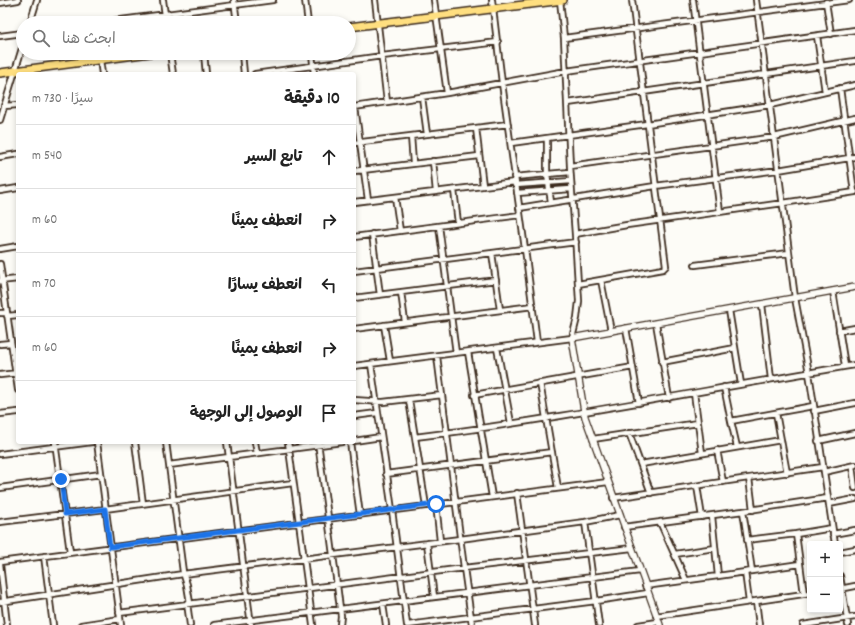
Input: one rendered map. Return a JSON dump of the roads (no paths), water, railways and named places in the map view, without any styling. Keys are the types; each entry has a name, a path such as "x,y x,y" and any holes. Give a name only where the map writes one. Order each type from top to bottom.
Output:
{"main road":[{"path":"356,26 561,0"},
{"path":"0,73 77,60"}],"street":[{"path":"0,3 17,0"},
{"path":"32,16 37,0"},
{"path":"163,0 165,14"},
{"path":"150,16 234,3 273,0"},
{"path":"305,0 307,16"},
{"path":"375,0 387,102"},
{"path":"434,0 447,93"},
{"path":"492,0 515,181 533,306 536,342"},
{"path":"561,0 568,103 571,189 578,284 578,311 572,338 584,412 613,498 658,621"},
{"path":"578,284 665,268 666,264 632,0"},
{"path":"693,0 720,212"},
{"path":"756,0 795,298 809,373 818,441 834,541"},
{"path":"564,38 849,0"},
{"path":"826,2 831,34"},
{"path":"234,3 236,16"},
{"path":"356,107 447,93 566,71 855,30"},
{"path":"0,36 16,34"},
{"path":"817,36 825,92"},
{"path":"356,60 498,42"},
{"path":"0,120 18,60"},
{"path":"100,60 102,72"},
{"path":"171,60 173,72"},
{"path":"205,60 206,72"},
{"path":"243,60 244,72"},
{"path":"313,60 314,72"},
{"path":"270,72 354,60"},
{"path":"568,103 855,61"},
{"path":"511,143 569,136 770,105 855,85"},
{"path":"575,234 627,224 854,192 840,88"},
{"path":"422,97 427,134"},
{"path":"4,106 16,105"},
{"path":"570,166 774,137 855,118"},
{"path":"356,119 368,200"},
{"path":"356,144 508,124"},
{"path":"476,128 483,186"},
{"path":"411,136 414,163"},
{"path":"547,138 547,174 551,202"},
{"path":"0,157 16,154"},
{"path":"356,171 479,156"},
{"path":"519,208 655,186 778,170 855,157"},
{"path":"433,161 436,192"},
{"path":"356,202 483,186 547,174 570,172"},
{"path":"515,181 571,181"},
{"path":"0,191 16,188"},
{"path":"517,193 571,189"},
{"path":"454,190 458,223"},
{"path":"395,197 400,231"},
{"path":"356,237 520,216"},
{"path":"439,226 456,353"},
{"path":"372,234 380,295"},
{"path":"356,270 576,242"},
{"path":"0,249 16,246"},
{"path":"492,253 500,310"},
{"path":"695,265 789,253"},
{"path":"0,264 1,281 16,368"},
{"path":"1,281 16,279"},
{"path":"356,298 496,280"},
{"path":"601,280 611,331"},
{"path":"356,366 572,338 855,286"},
{"path":"833,291 845,366"},
{"path":"401,292 406,322"},
{"path":"762,304 771,379"},
{"path":"356,329 533,306"},
{"path":"729,310 741,384"},
{"path":"0,313 16,315"},
{"path":"656,323 669,398"},
{"path":"384,325 390,362"},
{"path":"626,328 639,403"},
{"path":"839,330 855,328"},
{"path":"0,344 11,343"},
{"path":"497,348 511,423"},
{"path":"662,362 735,348"},
{"path":"468,352 492,497"},
{"path":"437,356 472,625"},
{"path":"371,364 407,625 648,593"},
{"path":"415,437 639,403 855,365"},
{"path":"474,395 633,367"},
{"path":"0,375 16,373"},
{"path":"540,383 558,488"},
{"path":"724,388 737,447"},
{"path":"694,393 702,453"},
{"path":"356,400 376,403 442,395"},
{"path":"409,400 426,506"},
{"path":"731,421 776,413 855,403"},
{"path":"0,414 16,412"},
{"path":"356,416 377,413"},
{"path":"776,413 787,472"},
{"path":"593,439 698,423"},
{"path":"629,433 651,493"},
{"path":"818,441 855,433"},
{"path":"356,441 381,437"},
{"path":"640,464 781,440"},
{"path":"0,454 56,444 70,552"},
{"path":"97,444 121,625"},
{"path":"135,444 143,504"},
{"path":"166,444 183,574 187,585 190,625"},
{"path":"227,444 244,566 250,623"},
{"path":"255,444 257,453"},
{"path":"288,444 313,625"},
{"path":"169,465 318,444 340,609 340,625"},
{"path":"350,444 360,515"},
{"path":"717,450 723,482"},
{"path":"386,474 451,464 552,452"},
{"path":"613,498 787,472 823,470 853,466 855,488"},
{"path":"0,488 101,474"},
{"path":"749,478 753,510"},
{"path":"7,625 2,601 0,563 70,552 608,482"},
{"path":"0,522 293,483"},
{"path":"697,486 702,517"},
{"path":"517,494 536,625"},
{"path":"624,527 743,512 828,498"},
{"path":"829,504 855,499"},
{"path":"436,504 440,541"},
{"path":"743,512 752,571"},
{"path":"2,601 183,574 585,522 620,515"},
{"path":"712,516 718,576"},
{"path":"585,522 599,625"},
{"path":"660,522 686,580"},
{"path":"748,540 832,528"},
{"path":"833,534 855,530"},
{"path":"796,534 804,594"},
{"path":"427,543 434,597"},
{"path":"119,613 431,572 632,548"},
{"path":"675,554 715,548"},
{"path":"843,551 855,549"},
{"path":"44,556 53,625"},
{"path":"645,586 800,564"},
{"path":"214,625 250,623 311,612 640,571"},
{"path":"745,572 749,602"},
{"path":"843,589 855,586"},
{"path":"638,625 749,602 807,594"},
{"path":"756,601 759,625"},
{"path":"843,601 848,625"},
{"path":"384,604 386,625"},
{"path":"806,625 855,617"},
{"path":"81,625 120,619"}]}
